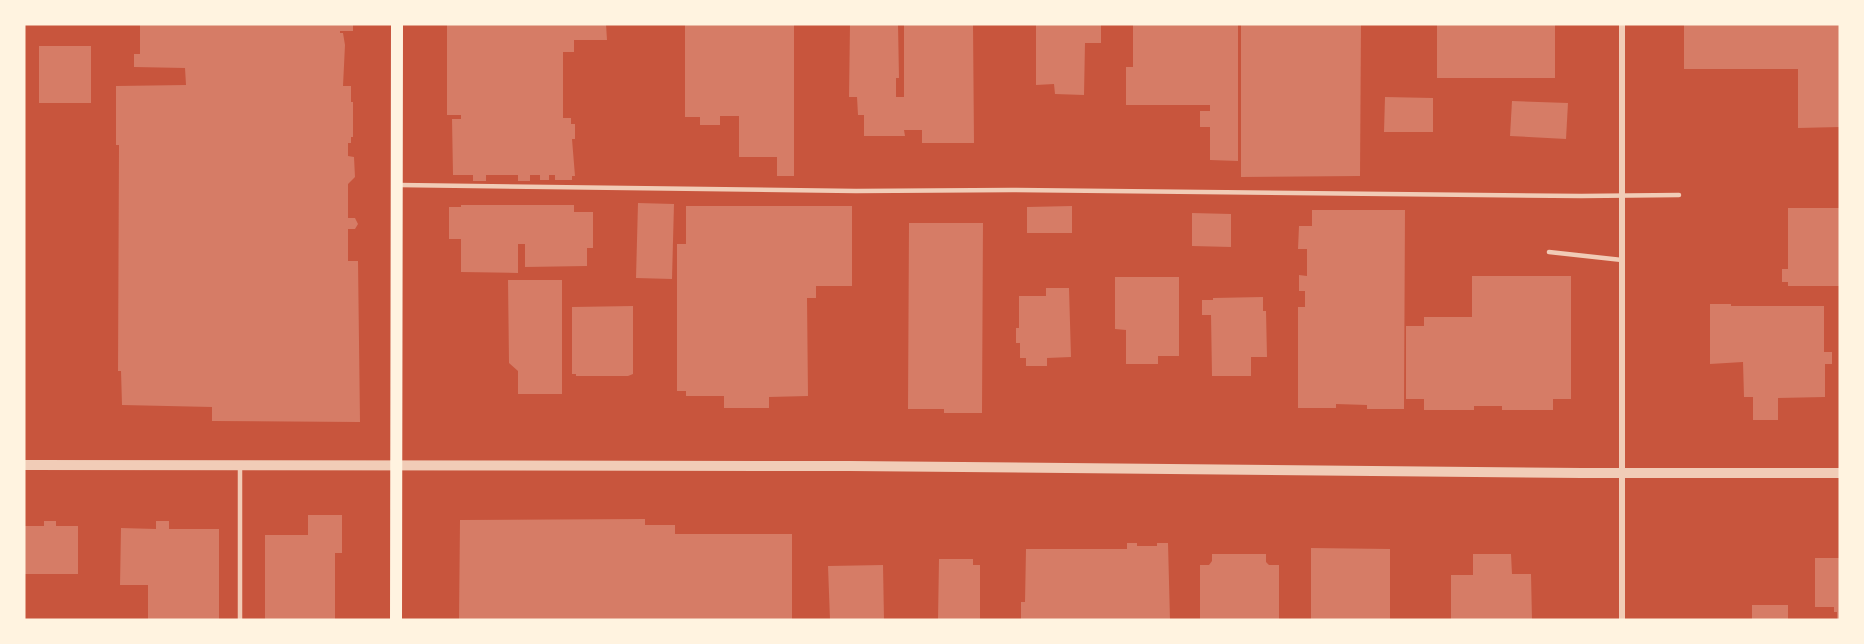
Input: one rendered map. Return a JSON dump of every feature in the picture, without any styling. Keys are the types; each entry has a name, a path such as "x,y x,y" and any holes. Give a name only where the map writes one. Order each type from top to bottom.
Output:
{"main road":[{"path":"396,620 397,24"}],"street":[{"path":"1622,24 1622,620"},
{"path":"24,465 862,466 1621,473 1840,472"}],"lane":[{"path":"397,185 856,191 1679,195"},
{"path":"1549,252 1622,260"},
{"path":"240,465 240,620"}],"building":[{"path":"140,24 353,24 353,31 340,31 340,33 343,33 345,45 343,86 351,86 351,102 353,102 353,137 351,137 351,143 348,143 348,156 354,157 355,177 348,184 348,218 355,218 358,224 355,229 348,229 348,261 358,261 360,422 212,421 212,407 122,405 121,371 118,371 119,145 116,145 116,86 186,85 185,68 134,67 134,54 140,54"},
{"path":"447,24 606,24 607,40 574,40 574,52 563,52 563,118 571,118 571,124 575,124 575,139 572,139 575,176 572,176 572,180 555,180 555,175 549,175 549,180 540,180 540,175 530,175 530,181 518,181 518,175 486,175 486,181 473,181 473,175 453,175 452,119 461,119 461,115 447,115"},
{"path":"685,24 794,24 794,176 777,176 777,157 739,157 739,116 720,116 720,125 700,125 700,117 685,117"},
{"path":"850,24 898,24 899,78 896,78 896,97 904,97 904,24 973,24 974,143 922,143 922,130 904,130 905,136 864,136 864,115 858,115 857,97 849,97"},
{"path":"1036,24 1101,24 1101,43 1085,43 1084,95 1055,94 1054,84 1036,85"},
{"path":"1133,24 1238,24 1238,161 1210,160 1210,127 1200,127 1200,111 1210,111 1210,105 1126,105 1126,67 1133,67"},
{"path":"1241,24 1361,24 1360,176 1241,177"},
{"path":"1437,24 1555,24 1555,78 1437,78"},
{"path":"1684,24 1840,24 1840,127 1798,128 1798,69 1684,69"},
{"path":"39,46 91,46 91,103 39,103"},
{"path":"1385,97 1433,98 1433,132 1384,132"},
{"path":"1512,101 1568,103 1566,139 1510,136"},
{"path":"638,203 674,204 672,279 636,278"},
{"path":"461,205 574,205 574,212 593,212 593,248 587,248 587,266 525,267 525,244 518,244 518,273 461,272 461,239 449,239 449,207 461,207"},
{"path":"686,206 852,206 852,286 816,286 816,298 807,298 808,396 769,397 769,408 724,408 724,396 686,396 686,391 677,391 677,244 686,244"},
{"path":"1072,206 1072,233 1027,233 1027,207"},
{"path":"1788,208 1840,208 1840,286 1788,286 1788,282 1782,282 1782,269 1788,269"},
{"path":"1312,210 1405,210 1404,409 1367,409 1367,405 1336,404 1336,408 1298,408 1298,307 1305,307 1305,291 1299,291 1299,275 1307,276 1307,249 1298,249 1299,226 1312,226"},
{"path":"1192,213 1231,214 1231,247 1192,246"},
{"path":"909,223 983,223 982,413 944,413 944,409 908,409"},
{"path":"1472,276 1571,276 1571,399 1553,399 1553,410 1502,410 1502,406 1474,406 1474,410 1424,410 1424,399 1406,399 1406,326 1424,326 1424,317 1472,317"},
{"path":"1115,277 1179,277 1179,356 1158,356 1158,364 1126,364 1126,330 1115,329"},
{"path":"508,280 562,280 562,394 518,394 518,371 509,363"},
{"path":"1046,288 1069,288 1071,357 1047,358 1047,366 1026,366 1026,358 1020,358 1020,343 1016,343 1016,328 1019,328 1019,296 1046,296"},
{"path":"1263,297 1263,311 1266,311 1267,357 1251,357 1251,376 1212,376 1211,315 1202,315 1202,300"},
{"path":"1710,304 1824,306 1824,352 1832,352 1832,364 1825,364 1825,397 1778,398 1778,420 1753,420 1753,397 1744,397 1743,362 1710,364"},
{"path":"633,306 633,374 628,376 576,376 572,374 572,307"},
{"path":"308,515 342,515 342,553 335,553 335,620 265,620 265,535 308,535"},
{"path":"645,519 645,525 675,525 675,534 792,534 792,620 459,620 460,520"},
{"path":"44,521 56,521 56,526 78,526 78,574 24,574 24,526 44,526"},
{"path":"156,521 169,521 169,529 219,529 219,620 148,620 148,585 120,585 121,528 156,529"},
{"path":"1127,543 1137,543 1137,546 1157,546 1157,543 1168,543 1170,620 1021,620 1021,602 1025,602 1026,549 1127,549"},
{"path":"1311,548 1390,549 1390,620 1311,620"},
{"path":"1212,554 1266,554 1266,562 1269,565 1279,565 1279,620 1200,620 1200,565 1209,565 1212,561"},
{"path":"1473,554 1511,554 1512,574 1531,574 1532,620 1451,620 1451,575 1473,575"},
{"path":"1815,558 1840,558 1840,620 1837,620 1834,607 1815,607"},
{"path":"939,559 973,559 973,565 980,565 980,620 938,620"},
{"path":"883,565 884,620 830,620 828,566"},
{"path":"1752,605 1788,605 1788,620 1752,620"}]}
